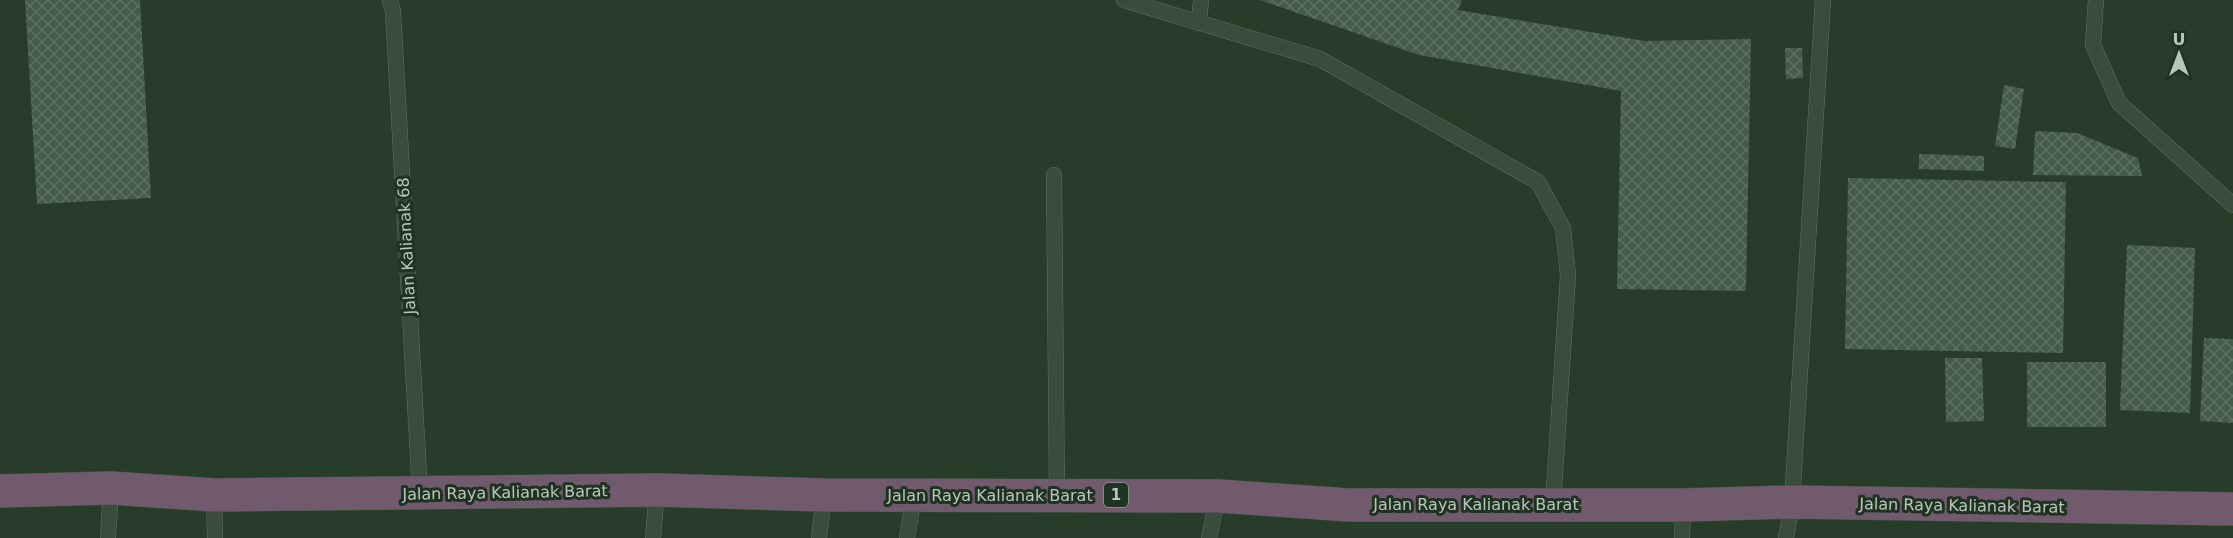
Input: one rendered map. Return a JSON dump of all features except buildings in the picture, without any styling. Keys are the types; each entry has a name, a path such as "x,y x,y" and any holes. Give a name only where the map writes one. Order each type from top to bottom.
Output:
{"highway":[{"name":"Jalan Raya Kalianak Barat","path":"0,491 111,488 214,495 657,490 824,495 1218,496 1349,505 1683,505 1792,502 2233,509"}],"lane":[{"name":"Jalan Kalianak 68","path":"390,0 394,23 420,493"},
{"path":"1124,0 1320,59 1538,182 1563,228 1568,275 1553,504"},
{"path":"1199,23 1201,0"},
{"path":"1786,538 1792,502 1823,0"},
{"path":"2096,0 2093,45 2119,103 2233,205"},
{"path":"1054,174 1057,495"},
{"path":"108,538 111,488"},
{"path":"653,538 657,490"},
{"path":"214,495 215,538"},
{"path":"819,538 824,495"},
{"path":"907,538 914,495"},
{"path":"1209,538 1218,496"},
{"path":"1682,538 1683,505"}]}
